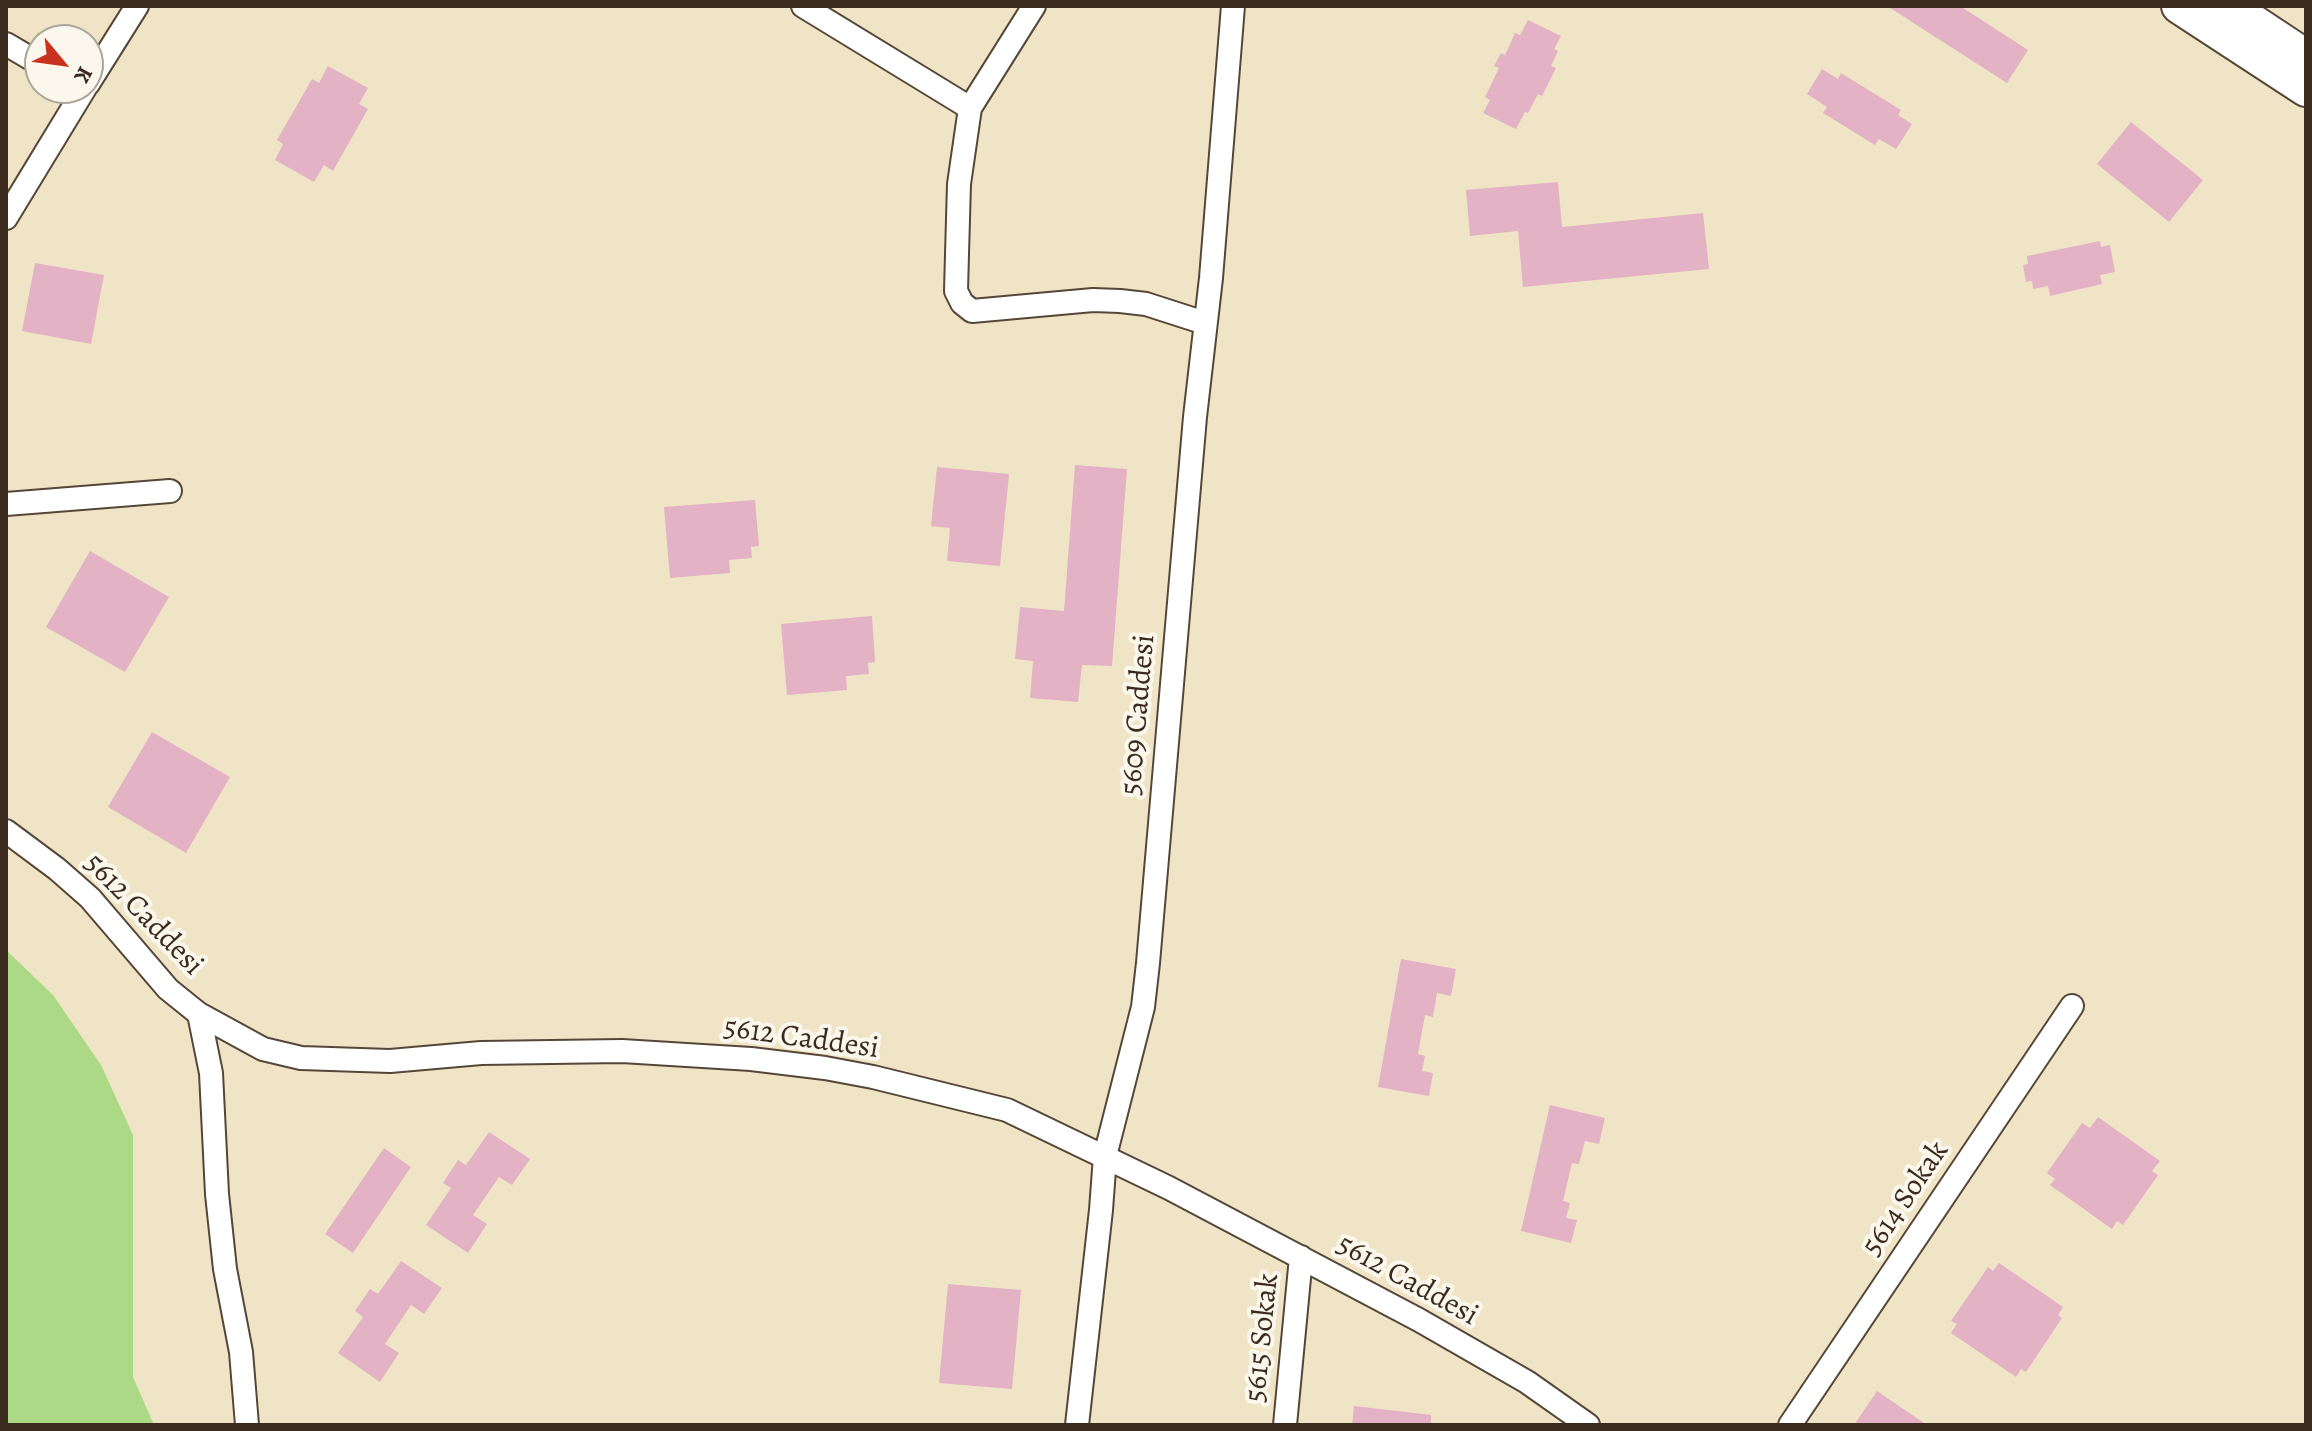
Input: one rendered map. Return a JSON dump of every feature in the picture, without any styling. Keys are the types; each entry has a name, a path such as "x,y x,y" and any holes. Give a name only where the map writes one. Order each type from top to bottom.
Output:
{"highway":[{"path":"2179,6 2306,89"},
{"path":"2229,6 2306,57"}],"street":[{"path":"104,56 137,6"},
{"path":"803,6 970,108"},
{"path":"1034,6 970,108 959,184 956,291 962,303 972,311 1093,300 1120,301 1146,304 1205,323"},
{"name":"5609 Caddesi","path":"1077,1425 1105,1156 1144,992 1211,278 1233,6"},
{"path":"6,44 24,55"},
{"path":"6,218 74,104"},
{"path":"6,504 170,491"},
{"name":"5612 Caddesi","path":"6,831 90,898 149,970 199,1014 263,1049 301,1058 390,1061 481,1053 622,1051 751,1059 825,1068 941,1092 1007,1110 1105,1156 1301,1257 1514,1374 1588,1425"},
{"name":"5614 Sokak","path":"1790,1425 2072,1006"},
{"path":"199,1014 211,1073 222,1239 241,1352 247,1425"},
{"name":"5615 Sokak","path":"1285,1425 1301,1257"}],"green space":[{"path":"6,950 53,995 101,1065 133,1135 133,1377 154,1425 6,1425"}],"building":[{"path":"1887,6 1960,6 2028,50 2007,83"},
{"path":"1528,20 1561,36 1554,49 1558,51 1551,66 1556,68 1542,96 1538,94 1516,129 1483,113 1490,100 1485,97 1499,68 1494,66 1501,53 1505,55 1515,33 1520,35"},
{"path":"328,66 368,88 359,104 368,109 333,171 324,165 314,182 275,160 283,144 277,140 312,79 319,83"},
{"path":"1822,69 1838,79 1841,73 1901,110 1898,115 1912,124 1896,149 1879,139 1875,145 1823,113 1827,107 1807,94"},
{"path":"2131,122 2203,180 2169,222 2097,164"},
{"path":"1558,182 1562,227 1703,213 1709,269 1523,287 1518,231 1470,236 1466,190"},
{"path":"2100,241 2101,247 2110,245 2115,272 2100,275 2102,284 2050,296 2048,286 2033,289 2032,281 2026,282 2023,265 2028,264 2027,256"},
{"path":"35,263 104,275 91,344 22,331"},
{"path":"1075,465 1127,469 1112,666 1082,665 1078,702 1030,698 1033,661 1015,659 1020,607 1064,611"},
{"path":"937,467 1009,474 1000,566 947,561 950,528 931,526"},
{"path":"755,500 759,546 751,547 752,558 729,560 730,573 670,578 664,507"},
{"path":"90,551 169,597 125,672 46,627"},
{"path":"872,616 875,662 868,663 869,674 846,676 847,690 787,695 781,624"},
{"path":"152,732 230,777 186,853 108,807"},
{"path":"1401,959 1456,969 1451,996 1437,993 1433,1017 1425,1015 1418,1054 1425,1056 1422,1071 1433,1073 1429,1096 1378,1087"},
{"path":"1550,1105 1605,1118 1599,1144 1585,1141 1579,1164 1572,1163 1563,1201 1570,1203 1566,1218 1577,1220 1571,1243 1521,1231"},
{"path":"2098,1117 2160,1161 2152,1171 2158,1175 2123,1225 2117,1221 2112,1229 2050,1185 2055,1179 2047,1173 2082,1123 2090,1128"},
{"path":"489,1132 530,1159 512,1185 499,1177 473,1215 487,1224 468,1253 426,1225 451,1188 443,1183 458,1160 466,1165"},
{"path":"384,1148 411,1167 353,1253 325,1234"},
{"path":"401,1261 442,1288 424,1314 411,1305 385,1344 399,1353 380,1382 338,1353 363,1317 355,1311 370,1289 378,1294"},
{"path":"1999,1263 2063,1307 2058,1315 2062,1318 2026,1372 2021,1369 2016,1377 1951,1333 1957,1324 1951,1321 1988,1267 1993,1271"},
{"path":"948,1284 1021,1290 1012,1389 939,1383"},
{"path":"1877,1391 1927,1425 1854,1425"},
{"path":"1354,1406 1431,1415 1431,1425 1352,1425"}]}
